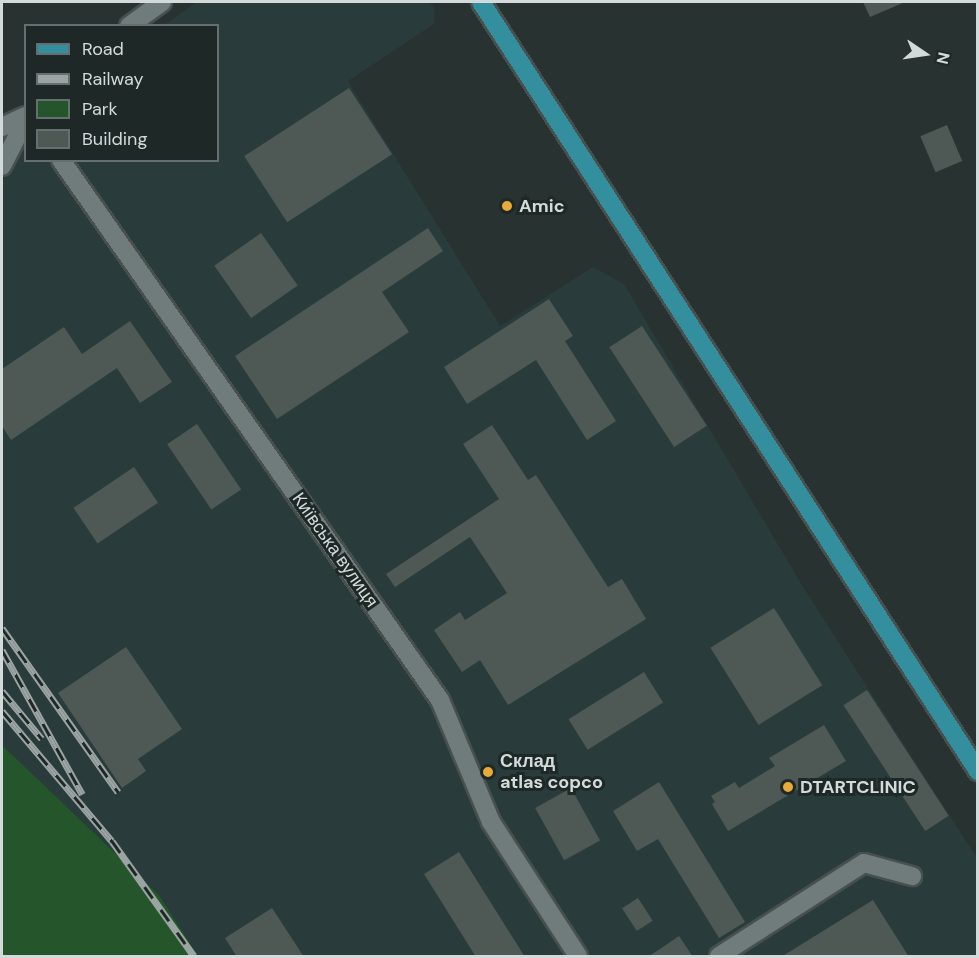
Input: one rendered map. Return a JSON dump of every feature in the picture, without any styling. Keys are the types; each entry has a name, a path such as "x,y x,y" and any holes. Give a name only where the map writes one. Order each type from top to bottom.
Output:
{"main road":[{"path":"481,2 978,771"}],"street":[{"path":"132,24 162,2"},
{"path":"2,127 24,118"},
{"path":"2,166 24,121"},
{"name":"Київська вулиця","path":"62,162 440,700 491,822 578,957"},
{"path":"719,957 864,862 912,876"}],"shaded area":[{"path":"197,2 430,2 435,10 434,24 348,81 500,326 593,267 624,284 803,587 977,858 977,956 198,956 159,895 2,745 2,142 24,126 24,162 219,162 219,24 165,24"}],"green space":[{"path":"2,745 159,895 198,956 2,956"}],"building":[{"path":"863,2 905,2 870,17"},
{"path":"349,88 392,154 287,222 244,156"},
{"path":"947,125 962,161 936,172 920,136"},
{"path":"428,228 443,251 382,292 409,332 277,419 235,356"},
{"path":"261,233 298,285 251,318 214,266"},
{"path":"549,299 573,336 565,341 616,421 587,440 536,360 467,404 444,367"},
{"path":"130,321 172,382 140,403 117,368 11,440 2,426 2,369 64,327 82,354"},
{"path":"642,326 707,426 674,447 609,347"},
{"path":"197,424 241,489 211,510 167,444"},
{"path":"492,425 528,480 536,475 608,587 622,579 646,619 508,705 480,660 462,672 434,630 460,612 465,620 507,593 470,537 395,587 386,574 499,499 463,444"},
{"path":"134,467 158,503 98,543 73,508"},
{"path":"774,608 822,685 759,725 710,648"},
{"path":"126,647 182,729 138,759 146,771 122,788 58,693"},
{"path":"644,672 663,703 588,750 569,719"},
{"path":"867,690 949,816 925,831 844,705"},
{"path":"824,725 846,761 728,831 712,804 715,802 711,796 735,782 739,788 775,766 769,758"},
{"path":"659,782 745,922 719,938 658,839 637,851 613,811"},
{"path":"571,788 600,840 564,860 535,808"},
{"path":"459,852 525,957 476,957 424,874"},
{"path":"638,898 653,921 637,931 622,908"},
{"path":"873,900 909,957 781,957"},
{"path":"272,908 304,957 237,957 225,938"},
{"path":"679,936 693,957 648,957"}],"railway":[{"path":"2,628 118,792"},
{"path":"2,650 82,794"},
{"path":"2,691 42,739"},
{"path":"2,711 112,841 194,956"}],"place":[{"name":"Amic","path":"507,206"},
{"name":"Склад atlas copco","path":"488,772"},
{"name":"DTARTCLINIC","path":"788,787"}]}
